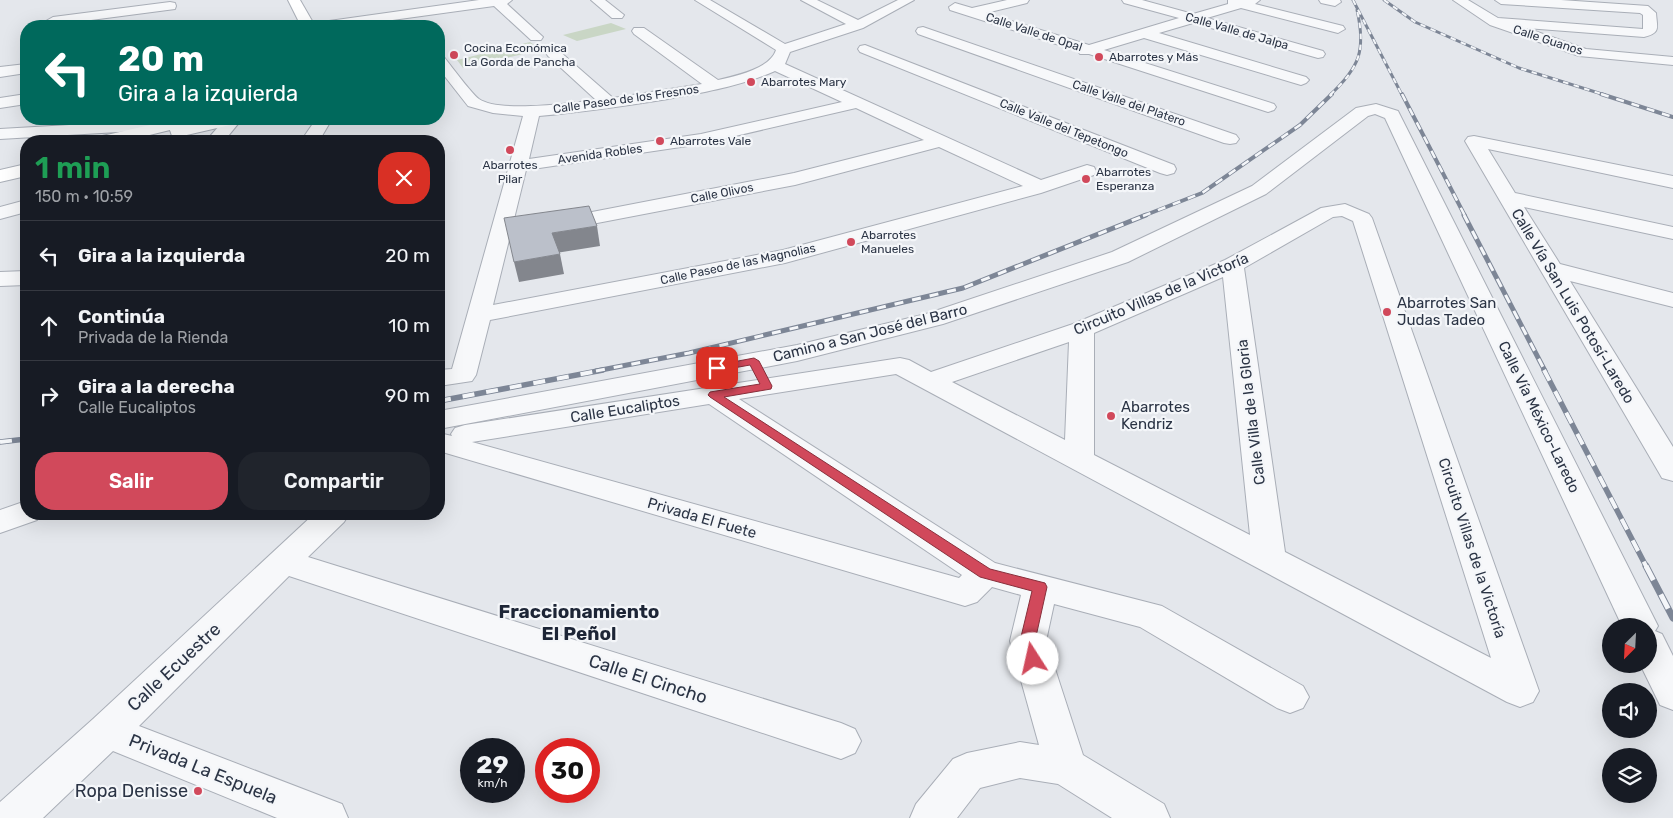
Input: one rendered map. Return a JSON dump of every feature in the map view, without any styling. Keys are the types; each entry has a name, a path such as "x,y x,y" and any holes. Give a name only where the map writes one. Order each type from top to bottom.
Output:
{"street":[{"path":"294,0 305,20"},
{"path":"390,0 406,20"},
{"path":"366,20 499,0 536,37"},
{"path":"597,0 617,15"},
{"path":"701,0 784,49 858,26 908,0"},
{"path":"806,0 858,26"},
{"path":"972,12 1022,0"},
{"name":"Calle Valle de Jalpa","path":"1128,0 1318,54"},
{"path":"1226,0 1248,2 1338,29"},
{"name":"Calle Guanos","path":"1459,0 1495,22 1584,53 1673,61"},
{"path":"1495,22 1644,33 1650,31 1649,13 1642,9 1502,0"},
{"path":"1009,73 1248,2"},
{"path":"53,19 170,7"},
{"name":"Calle Valle de Opal","path":"956,7 1268,107"},
{"path":"640,31 715,86"},
{"name":"Calle Valle del Platero","path":"923,31 1230,139"},
{"path":"1144,33 1302,80"},
{"path":"784,49 781,59 776,65 1034,184 1034,189"},
{"name":"Calle Valle del Tepetongo","path":"866,50 1167,169"},
{"path":"553,53 609,104"},
{"name":"Calle Paseo de los Fresnos","path":"446,80 474,103 493,108 532,112 609,104 715,86 748,77 776,65"},
{"path":"0,72 20,70"},
{"path":"962,88 980,82"},
{"path":"0,103 20,101"},
{"name":"Avenida Robles","path":"518,166 701,140 858,103"},
{"name":"Camino a San José del Barro","path":"445,419 797,353 934,319 1120,257 1259,190 1362,112 1376,109"},
{"name":"Calle Vía México-Laredo","path":"1376,109 1392,115 1636,618"},
{"path":"451,377 479,315 532,112"},
{"path":"0,134 38,125"},
{"path":"150,135 178,125"},
{"path":"220,135 229,125"},
{"path":"0,141 20,141"},
{"name":"Calle Olivos","path":"501,231 592,218 795,180 941,141"},
{"name":"Calle Vía San Luis Potosí-Laredo","path":"1673,182 1474,141 1673,471"},
{"path":"0,166 20,161"},
{"path":"0,176 20,171"},
{"name":"Calle Paseo de las Magnolias","path":"479,315 785,256 1034,189 1087,171"},
{"path":"1507,197 1673,233"},
{"path":"0,213 20,208"},
{"name":"Circuito Villas de la Victoría","path":"900,366 1520,691 1362,218 1345,210 1328,212 1233,265 1082,330 930,381"},
{"path":"0,224 20,223"},
{"name":"Calle Villa de la Gloria","path":"1233,265 1269,559"},
{"path":"1551,269 1673,300"},
{"path":"0,279 20,278"},
{"path":"1078,459 1082,330"},
{"path":"754,361 767,386"},
{"name":"Calle Eucaliptos","path":"445,437 900,366"},
{"path":"714,395 975,583"},
{"name":"Privada El Fuete","path":"445,444 975,583 1040,587 1150,616 1290,697"},
{"path":"0,507 20,504"},
{"path":"0,522 20,514"},
{"name":"Calle Ecuestre","path":"13,818 107,731 327,520"},
{"name":"Calle El Cincho","path":"284,562 841,741"},
{"path":"1040,587 1028,641 1066,767"},
{"path":"1658,663 1673,694"},
{"name":"Privada La Espuela","path":"107,731 327,818"},
{"path":"931,818 967,772 1020,760 1066,767 1149,818"}],"green space":[{"path":"611,23 626,29 577,41 563,35"},
{"path":"530,42 541,50 463,68 457,60"}],"building":[{"path":"589,206 597,226 552,233 560,254 514,262 504,218"}],"railway":[{"path":"1353,0 1402,95"},
{"path":"1384,0 1415,22 1519,68 1605,95"},
{"path":"1330,95 1348,76 1358,57 1361,36 1357,10"},
{"path":"1143,216 1202,193 1300,125 1332,94"},
{"path":"1402,94 1465,216"},
{"path":"1601,94 1673,117"},
{"path":"596,371 689,353 963,288 1146,215"},
{"path":"1464,215 1545,371"},
{"path":"445,400 603,370"},
{"path":"1544,370 1647,568"},
{"path":"0,442 20,440"},
{"path":"1646,566 1673,618"}],"place":[{"name":"Cocina Económica La Gorda de Pancha","path":"454,55"},
{"name":"Abarrotes y Más","path":"1099,57"},
{"name":"Abarrotes Mary","path":"751,82"},
{"name":"Abarrotes Vale","path":"660,141"},
{"name":"Abarrotes Pilar","path":"510,150"},
{"name":"Abarrotes Esperanza","path":"1086,179"},
{"name":"Abarrotes Manueles","path":"851,242"},
{"name":"Abarrotes San Judas Tadeo","path":"1387,312"},
{"name":"Abarrotes Kendriz","path":"1111,416"},
{"name":"Ropa Denisse","path":"198,791"}],"district":[{"name":"Fraccionamiento El Peñol","path":"579,622"}],"route":[{"path":"717,368 754,361 767,386 714,395 985,573 1040,587 1028,641 1033,659"}]}
